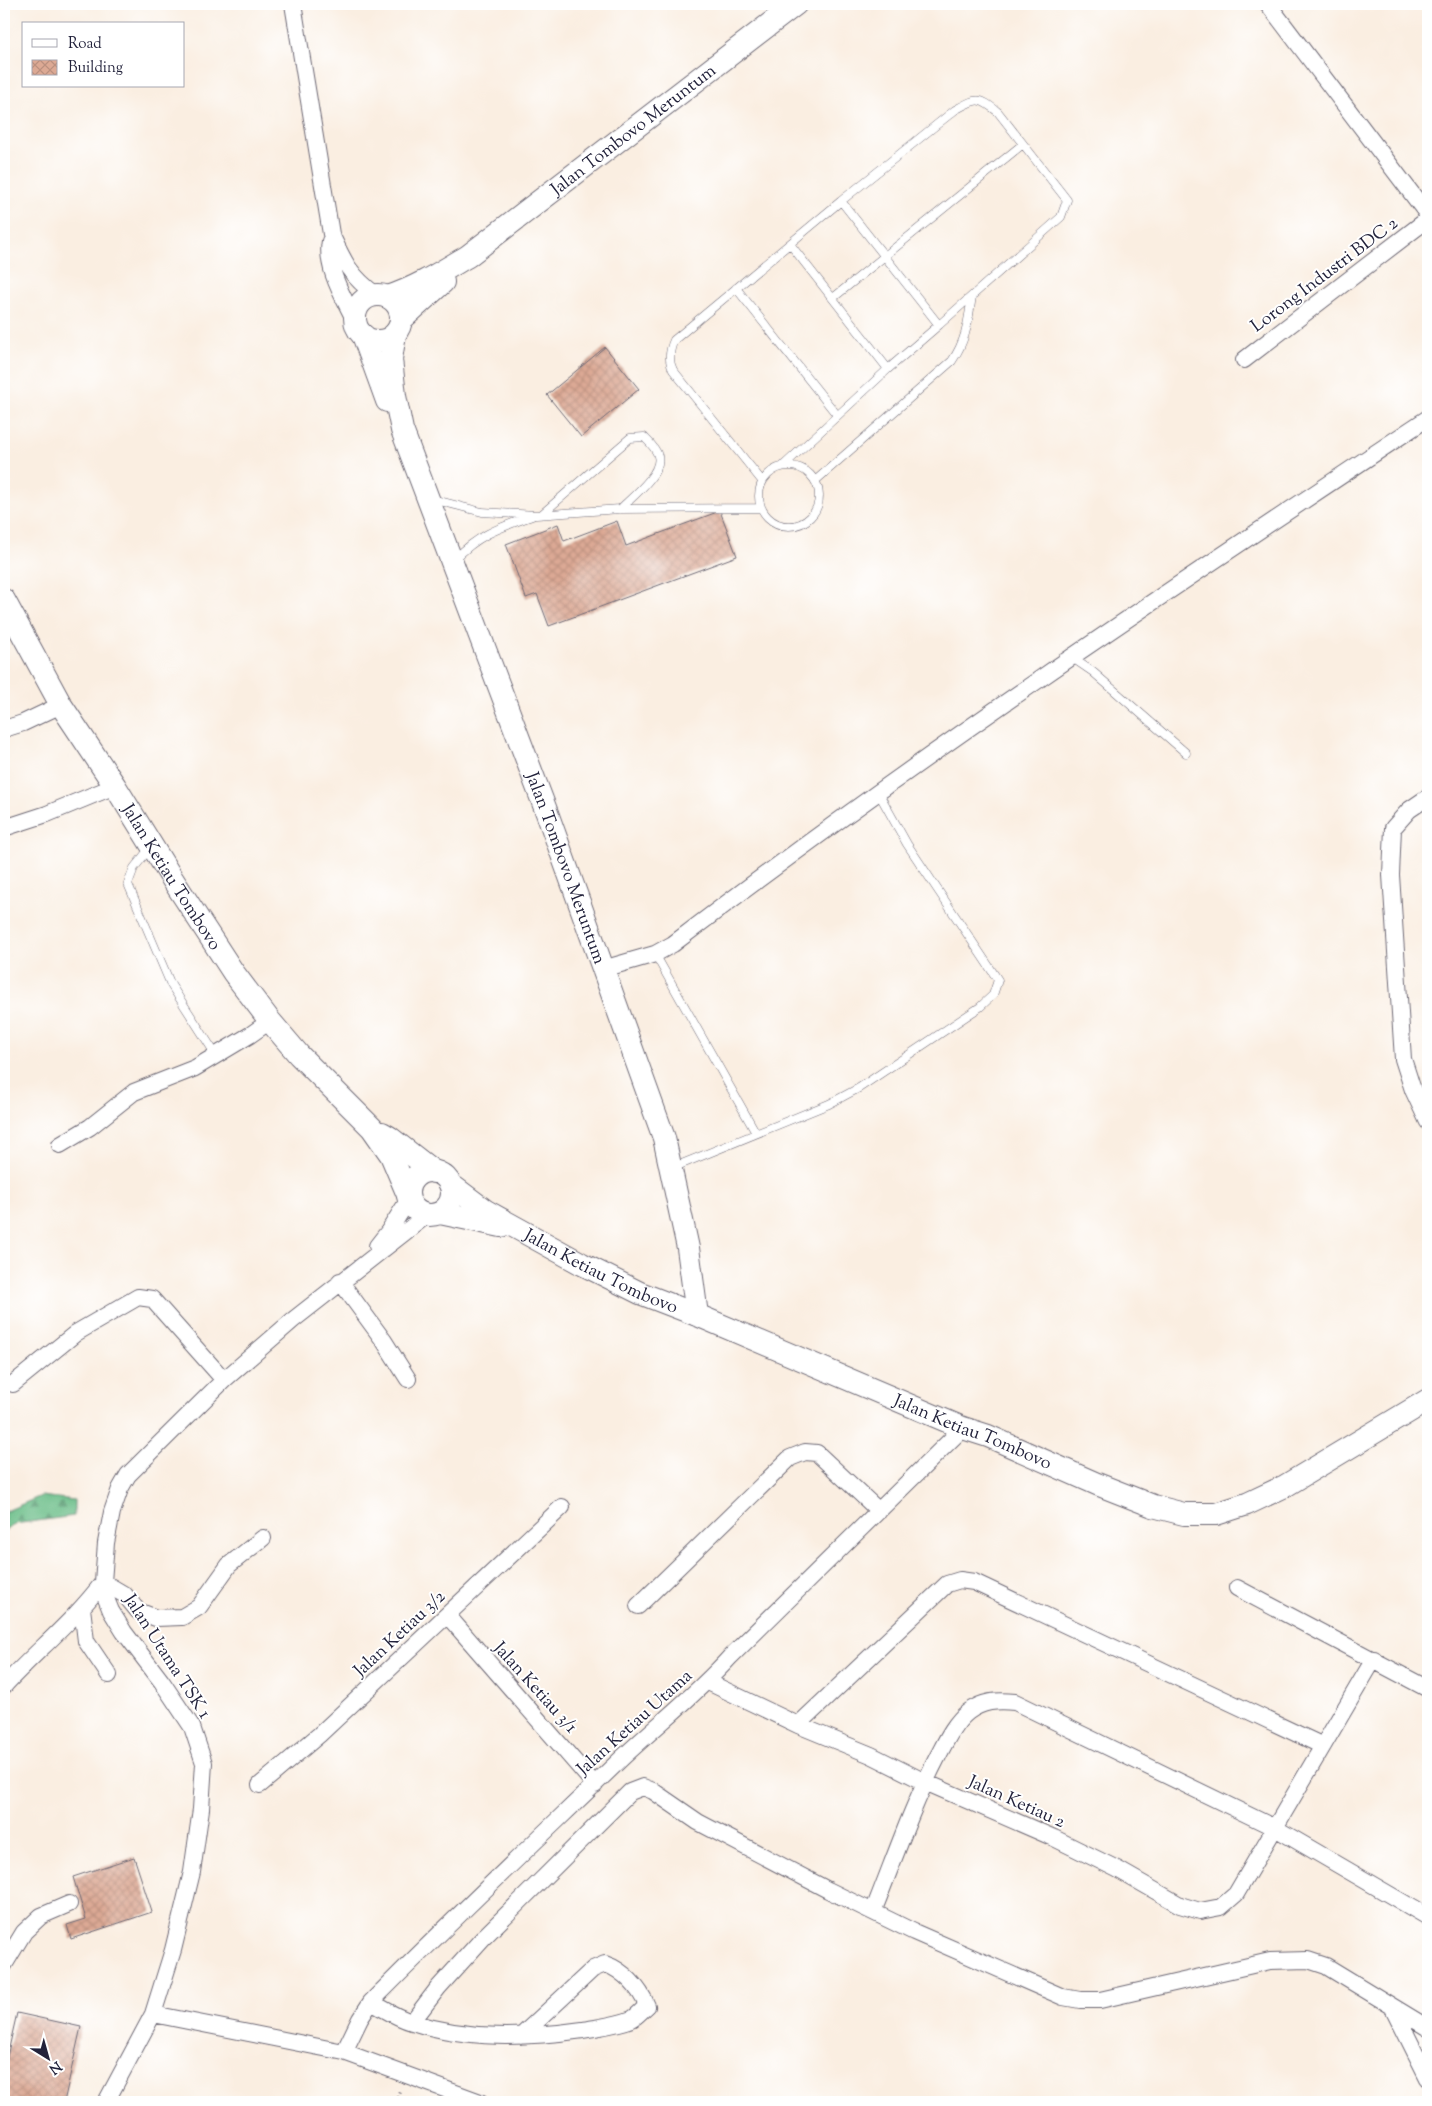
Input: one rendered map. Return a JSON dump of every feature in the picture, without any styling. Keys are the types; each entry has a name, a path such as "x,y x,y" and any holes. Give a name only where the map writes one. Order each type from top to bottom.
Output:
{"street":[{"path":"293,4 331,234 342,258 358,282 398,306 398,327 383,341 376,341 359,328 342,294 328,249 331,234"},
{"name":"Jalan Tombovo Meruntum","path":"382,296 411,290 468,256 796,4"},
{"path":"1268,4 1428,216"},
{"name":"Lorong Industri BDC 2","path":"1244,360 1428,219"},
{"name":"Jalan Tombovo Meruntum","path":"468,256 398,327 391,358 395,396 402,430 664,1138 688,1248 696,1315"},
{"path":"359,328 356,313 363,301 382,296"},
{"name":"Jalan Tombovo Meruntum","path":"359,328 391,414 402,430"},
{"path":"603,969 655,954 673,944 878,792 1071,657 1428,418"},
{"name":"Jalan Ketiau Tombovo","path":"4,600 61,705 116,786 233,972 270,1021 299,1055 372,1128 391,1155 409,1197"},
{"path":"4,729 23,723 61,705"},
{"path":"4,828 47,814 116,786"},
{"path":"1428,797 1409,810 1393,828 1391,875 1403,1059 1413,1090 1428,1122"},
{"path":"60,1145 90,1127 134,1092 195,1068 270,1021"},
{"name":"Jalan Ketiau Tombovo","path":"372,1128 389,1137 486,1211 640,1293 963,1428 988,1436 1097,1484 1153,1506 1184,1514 1216,1514 1247,1504 1285,1486 1428,1400"},
{"path":"363,1263 450,1204 452,1190 442,1178 428,1172 416,1177 409,1188 409,1197 416,1210 433,1214"},
{"path":"363,1263 388,1232 409,1197"},
{"name":"Jalan Ketiau Tombovo","path":"433,1214 489,1225 514,1227"},
{"name":"Jalan Utama TSK 1","path":"106,2102 152,2014 173,1950 192,1872 204,1763 192,1727 111,1611 105,1596 103,1582 106,1543 112,1512 120,1489 128,1475 224,1380 292,1320 363,1263"},
{"path":"340,1281 384,1341 408,1379"},
{"path":"13,1384 76,1333 138,1297 152,1299 224,1380"},
{"name":"Jalan Ketiau Utama","path":"344,2052 360,2019 371,2002 526,1848 663,1720 708,1682 730,1657 963,1428"},
{"path":"638,1606 790,1458 805,1452 817,1452 879,1510"},
{"name":"Jalan Ketiau 3/2","path":"260,1785 318,1735 448,1616 562,1507"},
{"path":"4,1686 82,1608 103,1582 124,1595 138,1611 156,1618 182,1617 199,1607 229,1566 263,1538"},
{"path":"798,1725 947,1584 960,1580 974,1582 1323,1746"},
{"path":"1237,1588 1428,1689"},
{"path":"82,1608 86,1640 109,1675"},
{"name":"Jalan Ketiau 3/1","path":"448,1616 595,1785"},
{"name":"Jalan Ketiau 2","path":"708,1682 798,1725 871,1755 925,1782 1054,1838 1117,1869 1180,1905 1200,1911 1221,1907 1236,1894 1374,1659"},
{"path":"873,1912 925,1782 951,1731 967,1713 984,1702 1002,1700 1015,1702 1275,1828 1428,1917"},
{"path":"412,2022 438,1988 484,1937 630,1792 643,1787 653,1790 698,1822 873,1912 914,1932 1063,1997 1080,2000 1100,2000 1270,1961 1308,1960 1326,1966 1428,2028"},
{"path":"4,1965 24,1932 41,1916 68,1904"},
{"path":"371,2002 412,2022 475,2035 522,2036 601,2027 633,2018 647,2006 642,1994 616,1967 605,1964 592,1969 522,2036"},
{"path":"1392,2006 1428,2078"},
{"path":"152,2014 344,2052 480,2102"}],"lane":[{"path":"762,481 673,370 670,364 671,347 674,340 841,201 955,110 975,99 983,100 998,112 1067,200 1061,217 888,369 783,466 771,471 762,481 758,494 760,508 767,518 777,524 790,527 802,524 812,516 818,505 819,493 815,481 807,472 796,467 783,466"},
{"path":"833,298 1023,144"},
{"path":"841,201 939,325"},
{"path":"790,244 888,369"},
{"path":"736,288 837,415"},
{"path":"815,481 952,361 962,346 972,296"},
{"path":"452,562 466,547 484,534 539,515 630,438 644,437 652,445 659,457 658,467 649,480 620,508"},
{"path":"428,497 482,512 539,515 620,508 760,508"},
{"path":"1071,657 1093,672 1186,754"},
{"path":"670,1168 801,1117 859,1088 980,1007 993,996 998,980 907,844 878,792"},
{"path":"152,845 134,868 128,884 171,985 216,1055"},
{"path":"655,954 756,1133"}],"green space":[{"path":"41,1496 74,1500 74,1516 14,1524 4,1531 4,1512"}],"building":[{"path":"605,347 639,389 581,437 547,395"},
{"path":"720,511 737,556 549,626 537,594 526,598 506,544 558,524 564,541 617,521 626,546"},
{"path":"134,1857 152,1912 71,1939 67,1925 86,1919 73,1877"},
{"path":"17,2013 81,2027 64,2102 4,2102 4,2070"}]}
